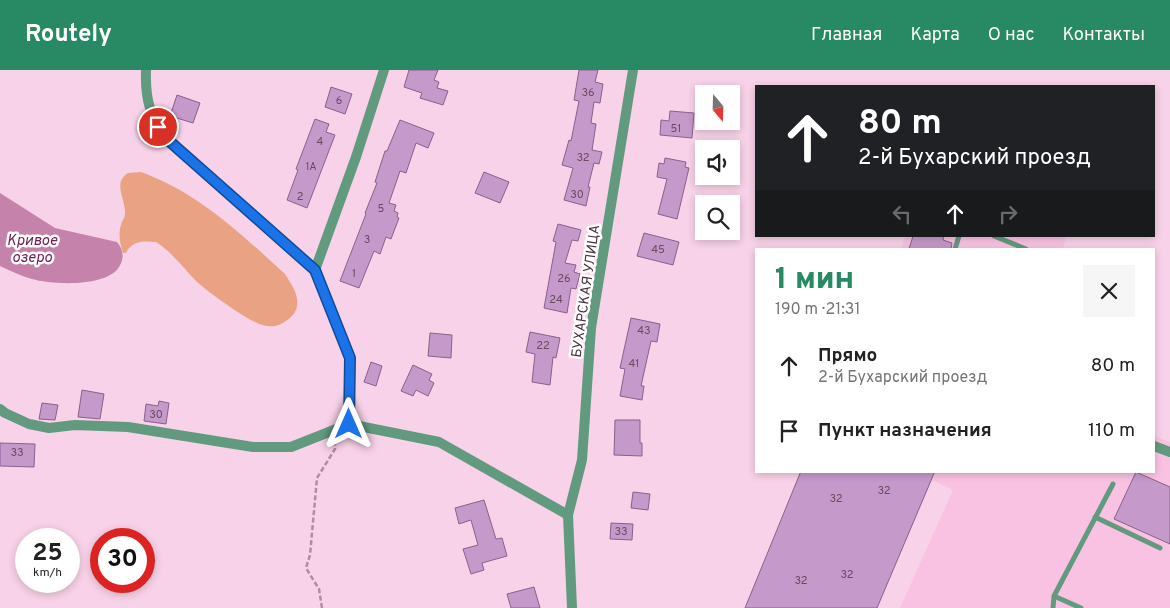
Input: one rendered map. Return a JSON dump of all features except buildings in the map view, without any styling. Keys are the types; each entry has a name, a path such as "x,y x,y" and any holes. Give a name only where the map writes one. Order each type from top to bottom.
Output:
{"street":[{"path":"146,70 145,91 150,111 158,127 168,140 315,270 350,358 349,424"},
{"path":"315,270 356,157 384,70"},
{"name":"БУХАРСКАЯ УЛИЦА","path":"572,608 568,515 582,460 591,328 633,70"},
{"path":"0,408 5,413 28,424 48,428 75,425 128,427 254,447 291,446 349,424 439,442 568,515"},
{"path":"1155,446 1170,452"}],"lane":[{"path":"996,237 1024,248"},
{"path":"1053,608 1054,596 1113,484"},
{"path":"1095,518 1160,548"},
{"path":"1054,596 1081,608"}],"path":[{"path":"322,608 319,589 306,568 310,555 317,478 335,449 336,429"}],"shaded area":[{"path":"141,172 182,191 200,203 235,230 285,274 297,297 296,309 292,316 283,323 273,326 253,321 203,287 173,256 156,242 139,242 126,253 123,253 120,243 120,232 125,208 120,186 123,177 128,173"},
{"path":"905,237 1066,237 1063,248 901,248"},
{"path":"1155,436 1170,442 1170,608 900,608 953,490 932,480 877,608 745,608 800,473 1155,473"}],"water":[{"name":"Кривое озеро","path":"0,193 55,228 117,242 123,254 119,267 113,274 103,278 79,283 66,283 32,279 0,266"}],"route":[{"path":"158,127 168,140 315,270 350,358 349,424"}]}
